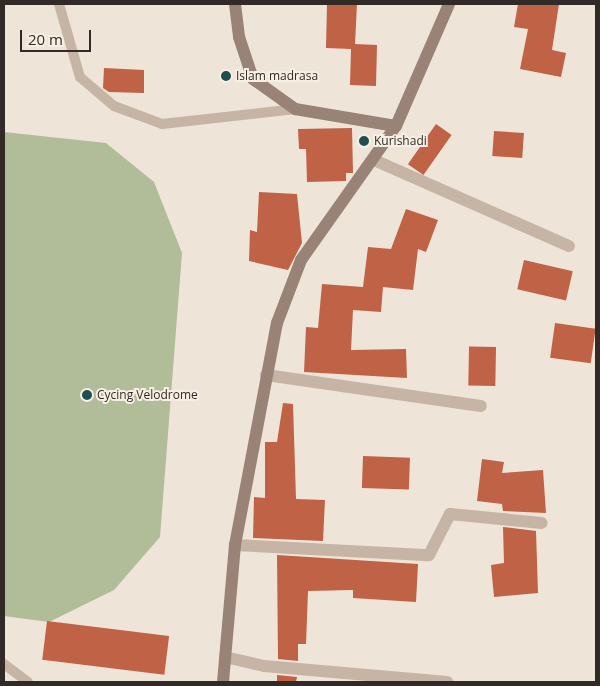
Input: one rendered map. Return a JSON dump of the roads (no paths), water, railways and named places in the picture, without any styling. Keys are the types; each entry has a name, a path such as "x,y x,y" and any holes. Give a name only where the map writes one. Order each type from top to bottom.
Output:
{"main road":[{"path":"235,4 239,37 253,79 295,109 396,126"},
{"path":"223,682 235,545 277,324 302,260 374,160 396,126 449,4"}],"street":[{"path":"374,160 569,246"},
{"path":"266,375 480,406"},
{"path":"235,545 429,555 450,514 542,523"},
{"path":"225,657 264,666 447,682"}],"lane":[{"path":"59,4 80,77 114,106 162,124 295,109"},
{"path":"4,664 28,682"}],"place":[{"name":"Islam madrasa","path":"226,76"},
{"name":"Kurishadi","path":"364,141"},
{"name":"Cycing Velodrome","path":"87,395"}]}
